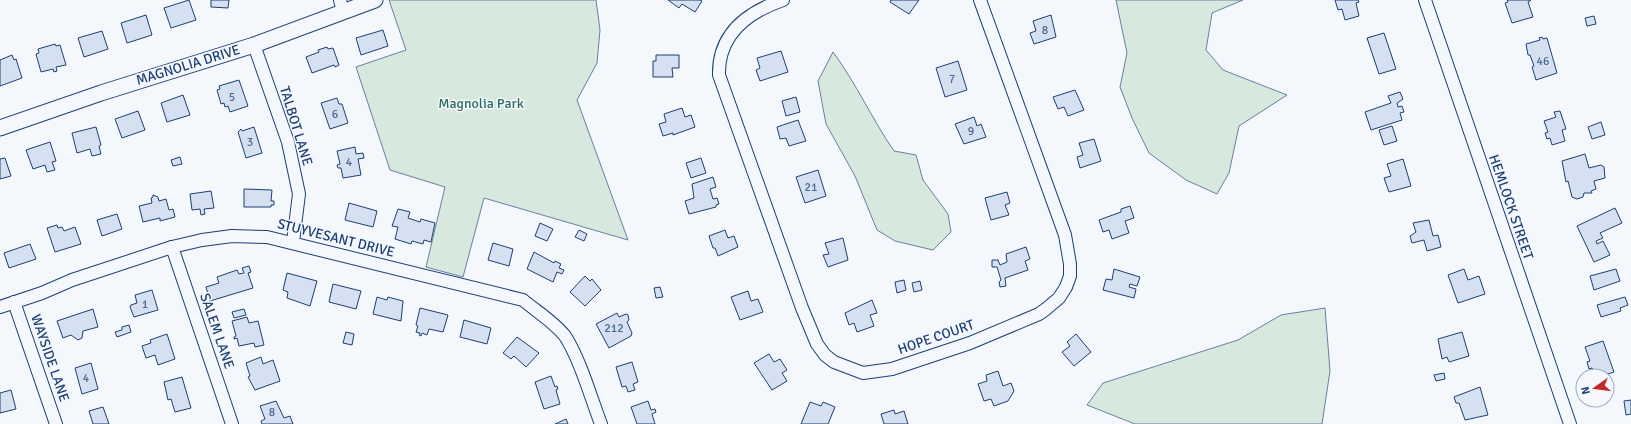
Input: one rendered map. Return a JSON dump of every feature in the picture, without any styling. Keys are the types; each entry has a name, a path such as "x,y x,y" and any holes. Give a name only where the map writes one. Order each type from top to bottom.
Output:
{"street":[{"name":"MAGNOLIA DRIVE","path":"0,128 101,93 254,45 341,6 375,0"},
{"name":"HOPE COURT","path":"783,0 761,8 737,27 720,53 719,75 802,308 818,344 825,355 844,368 863,373 876,372 970,343 1039,314 1059,298 1066,287 1070,276 1070,257 1065,235 980,0"},
{"name":"HEMLOCK STREET","path":"1425,0 1570,424"},
{"name":"TALBOT LANE","path":"254,45 288,142 299,194 293,242"},
{"name":"STUYVESANT DRIVE","path":"0,307 72,280 172,247 202,240 232,236 267,237 293,242 523,300 548,320 564,336 585,381 601,424"},
{"name":"SALEM LANE","path":"172,247 232,424"},
{"name":"WAYSIDE LANE","path":"14,302 56,424"}],"green space":[{"name":"Magnolia Park","path":"389,0 596,0 600,30 597,63 577,100 628,240 484,198 463,277 426,267 445,187 390,170 356,67 406,50"},
{"path":"1116,0 1243,0 1212,13 1206,50 1223,70 1287,95 1239,126 1229,173 1217,194 1186,180 1149,153 1132,118 1120,87 1127,53"},
{"path":"833,52 894,151 916,155 923,180 948,214 951,232 933,250 895,241 877,230 855,176 826,124 818,81"},
{"path":"1325,308 1330,371 1322,424 1135,424 1087,405 1103,383 1238,340 1281,315"}],"building":[{"path":"189,0 196,20 171,28 164,8"},
{"path":"211,0 229,0 228,8 211,7"},
{"path":"668,0 702,1 695,12 682,4 679,8"},
{"path":"891,0 919,0 909,14 890,2"},
{"path":"1335,0 1358,0 1359,2 1356,3 1359,16 1345,20 1342,9 1338,10"},
{"path":"1507,0 1531,0 1528,2 1533,17 1512,23 1505,3 1508,2"},
{"path":"146,15 152,35 127,43 121,23"},
{"path":"1051,15 1056,37 1034,44 1030,33 1036,31 1033,21"},
{"path":"1594,16 1596,24 1587,26 1585,18"},
{"path":"383,30 388,46 361,55 356,38"},
{"path":"102,31 108,49 84,57 78,38"},
{"path":"1384,33 1396,69 1379,74 1367,38"},
{"path":"1542,37 1543,39 1547,38 1557,73 1536,80 1532,67 1534,66 1530,55 1528,55 1526,44 1540,40 1539,38"},
{"path":"55,44 56,46 60,45 66,65 56,67 57,71 54,72 53,69 41,72 36,54 39,53 38,49"},
{"path":"327,47 328,49 333,48 339,65 335,67 334,65 312,73 306,57"},
{"path":"781,51 788,72 760,81 756,70 760,68 757,58"},
{"path":"12,55 14,60 16,59 22,78 0,86 0,60"},
{"path":"656,55 679,55 679,68 672,68 673,77 653,77 653,61 656,61"},
{"path":"958,61 967,90 945,97 936,68"},
{"path":"239,80 248,106 230,112 228,106 225,107 224,103 221,104 217,90 220,89 219,86"},
{"path":"1075,90 1084,110 1068,116 1064,107 1058,109 1053,97"},
{"path":"1400,92 1403,99 1397,103 1398,107 1402,106 1404,112 1400,113 1402,120 1371,130 1365,112 1391,103 1388,96"},
{"path":"183,95 190,115 167,122 161,103"},
{"path":"796,97 800,112 786,116 782,101"},
{"path":"337,98 339,104 342,104 348,123 330,129 321,103"},
{"path":"682,108 685,117 691,115 695,127 673,135 673,133 663,136 659,124 666,122 664,114"},
{"path":"138,111 145,130 122,138 115,119"},
{"path":"1560,111 1566,129 1562,130 1565,141 1552,145 1550,138 1547,139 1545,133 1548,132 1544,121 1556,117 1554,112"},
{"path":"974,117 977,126 981,124 986,137 964,144 955,124"},
{"path":"798,120 806,141 789,146 786,138 780,139 777,127"},
{"path":"1601,122 1605,135 1592,139 1588,127"},
{"path":"1392,126 1397,141 1384,145 1379,130"},
{"path":"96,127 101,145 99,146 101,154 92,156 90,149 77,153 72,133"},
{"path":"254,127 262,153 246,158 238,132 241,129 242,131"},
{"path":"1094,139 1101,161 1080,168 1077,157 1083,155 1079,143"},
{"path":"50,142 56,161 52,162 55,170 47,172 45,165 33,169 26,150"},
{"path":"355,147 356,154 363,153 364,158 358,159 361,175 343,178 341,168 338,168 337,165 340,164 337,151"},
{"path":"1585,154 1589,168 1601,165 1604,167 1605,178 1594,181 1596,189 1591,191 1592,193 1584,193 1583,197 1577,199 1572,197 1568,181 1566,182 1562,161"},
{"path":"180,157 182,164 173,166 171,160"},
{"path":"5,158 11,176 0,179 0,159"},
{"path":"701,158 706,173 691,178 686,163"},
{"path":"1403,159 1411,186 1389,192 1384,178 1391,176 1387,164"},
{"path":"818,170 826,196 805,203 796,177"},
{"path":"713,177 716,187 710,189 713,199 717,198 719,204 716,205 716,207 689,214 685,201 694,198 692,184"},
{"path":"244,189 272,190 271,201 274,201 274,205 271,205 271,207 244,207"},
{"path":"211,191 214,208 204,209 205,214 201,215 200,209 192,210 190,194"},
{"path":"1007,192 1010,203 1005,205 1009,215 991,220 985,198"},
{"path":"153,195 158,197 159,201 166,199 169,210 173,209 175,217 160,221 160,218 143,222 139,206 152,203 151,198"},
{"path":"349,203 377,211 373,227 345,220"},
{"path":"1130,206 1134,218 1125,221 1129,233 1112,239 1109,230 1103,232 1099,220 1121,212 1121,209"},
{"path":"1615,208 1622,223 1600,233 1603,238 1596,241 1597,244 1603,241 1610,255 1594,262 1577,226"},
{"path":"398,209 410,212 408,218 420,222 421,219 435,223 431,242 424,240 423,244 412,241 411,244 395,239 398,227 392,226"},
{"path":"117,214 122,229 102,236 97,220"},
{"path":"1429,220 1433,236 1438,235 1441,247 1427,251 1424,240 1412,243 1410,236 1416,232 1413,223"},
{"path":"540,223 553,229 547,241 535,236"},
{"path":"57,225 58,228 62,227 64,231 75,227 81,244 55,252 47,228"},
{"path":"579,230 587,234 584,241 575,237"},
{"path":"725,230 728,238 734,236 738,247 718,256 715,248 713,248 709,236"},
{"path":"843,238 848,260 828,267 823,255 829,254 825,243"},
{"path":"493,243 513,249 509,266 488,260"},
{"path":"30,244 36,259 9,268 4,253"},
{"path":"1026,247 1030,259 1025,261 1028,270 1005,278 1006,286 1000,287 999,282 1001,280 997,267 992,267 992,260 998,260 1000,265 1007,262 1006,254"},
{"path":"534,252 554,263 555,261 561,264 559,268 564,270 562,274 557,272 553,282 527,269"},
{"path":"249,266 251,272 248,273 253,288 210,301 206,287 219,283 217,277 237,270 239,274 244,273 242,268"},
{"path":"1114,269 1140,277 1137,286 1130,284 1129,287 1136,289 1134,298 1103,290 1106,279 1112,280"},
{"path":"1464,269 1468,280 1479,276 1485,294 1458,303 1448,275"},
{"path":"1616,269 1620,281 1594,290 1590,276"},
{"path":"287,273 317,281 310,306 287,298 288,292 283,290"},
{"path":"585,276 590,281 592,279 601,290 585,306 570,292"},
{"path":"904,280 906,290 897,293 895,282"},
{"path":"920,281 922,290 914,292 912,283"},
{"path":"333,284 361,291 356,309 329,302"},
{"path":"660,287 663,297 656,298 654,288"},
{"path":"152,290 158,310 134,317 130,307 131,305 137,303 135,295"},
{"path":"748,291 751,301 758,299 763,312 740,320 731,297"},
{"path":"377,297 387,300 388,297 403,301 401,321 373,314"},
{"path":"1625,297 1628,305 1620,308 1621,311 1601,317 1597,305"},
{"path":"872,300 877,313 870,315 874,326 857,332 854,323 849,325 845,313"},
{"path":"420,308 448,315 443,332 429,329 427,335 422,333 421,336 419,335 420,333 416,332"},
{"path":"93,309 98,327 83,331 82,338 78,340 71,335 63,338 57,321"},
{"path":"244,309 246,315 234,318 232,312"},
{"path":"617,313 619,317 626,314 628,315 629,320 627,322 632,333 631,336 609,348 596,324"},
{"path":"247,317 249,323 258,321 264,345 255,347 254,343 239,346 237,338 234,339 236,336 232,321"},
{"path":"464,320 491,328 487,344 460,337"},
{"path":"129,325 131,332 117,337 115,332 122,330 122,327"},
{"path":"346,332 354,334 352,345 343,343"},
{"path":"1462,332 1469,356 1449,362 1447,357 1442,359 1438,339"},
{"path":"167,334 175,359 158,365 155,355 146,358 142,346 151,343 150,340"},
{"path":"1076,334 1091,352 1074,366 1062,352 1070,346 1067,342"},
{"path":"517,337 539,353 526,367 514,356 511,359 503,353"},
{"path":"1603,341 1613,368 1589,368 1587,362 1590,361 1585,347"},
{"path":"769,354 774,362 780,359 787,370 782,373 787,381 772,390 754,363"},
{"path":"261,357 263,364 273,360 280,381 255,390 248,377 250,376 246,363"},
{"path":"632,362 638,382 633,384 635,390 628,392 626,386 622,387 616,367"},
{"path":"91,363 98,389 82,394 75,368"},
{"path":"998,371 1003,386 1011,383 1014,391 1008,401 994,406 991,399 984,401 978,384 987,381 986,375"},
{"path":"1444,373 1445,379 1436,381 1434,375"},
{"path":"551,376 555,387 557,386 558,389 556,390 560,404 544,409 535,382"},
{"path":"182,377 191,408 175,412 171,399 168,400 164,382"},
{"path":"1480,387 1488,415 1465,420 1459,403 1456,403 1454,397"},
{"path":"11,390 16,409 0,413 0,393"},
{"path":"1631,400 1631,414 1626,415 1624,401"},
{"path":"276,401 284,418 290,416 293,424 262,424 261,421 265,419 260,406"},
{"path":"648,401 651,410 655,409 656,412 652,414 655,424 637,424 631,407"},
{"path":"810,402 821,406 823,402 835,407 828,424 801,424"},
{"path":"103,407 109,424 93,424 89,411"},
{"path":"894,410 895,414 904,411 908,424 884,424 881,414"},
{"path":"566,419 568,424 555,424"}]}
